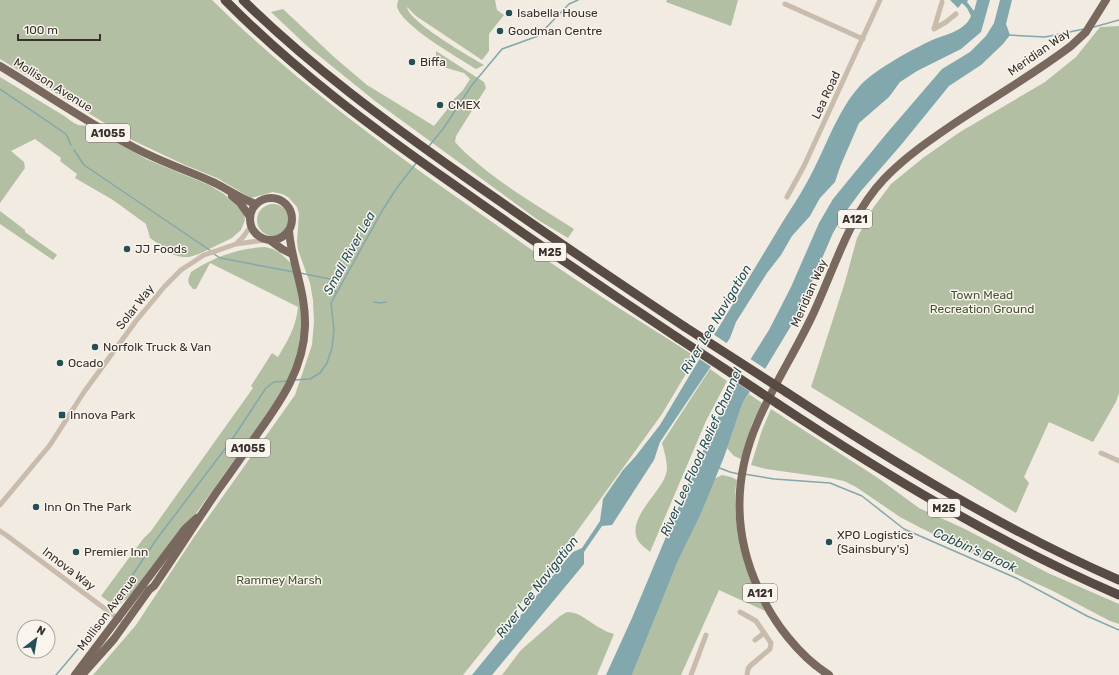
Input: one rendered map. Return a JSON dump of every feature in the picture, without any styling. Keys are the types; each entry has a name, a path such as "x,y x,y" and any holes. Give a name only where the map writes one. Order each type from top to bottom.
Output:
{"highway":[{"name":"M25","path":"225,0 260,34 318,84 407,152 678,338 874,465 956,514 1048,563 1119,595"},
{"name":"M25","path":"243,0 314,65 414,141 575,253 685,327 917,475 974,508 1055,550 1119,580"}],"main road":[{"name":"Meridian Way","path":"829,675 802,652 780,627 763,600 747,561 740,530 740,488 745,458 758,422 814,312 854,222 883,180 907,157 936,136 1071,46 1086,32 1105,2"},
{"name":"Mollison Avenue","path":"0,66 100,128 135,148 170,165 222,187 256,204 267,198 276,198 284,202 290,210 292,217 292,224 289,231 292,254 300,279 305,306 305,328 300,358 292,381 279,404 126,624 82,675"},
{"name":"Mollison Avenue","path":"222,187 240,203 250,217"},
{"path":"256,204 252,209 250,217 251,226 256,234 292,254"},
{"path":"268,240 282,238 289,231"},
{"name":"Mollison Avenue","path":"75,675 114,615 185,529 204,510"}],"street":[{"name":"Lea Road","path":"787,197 804,166 880,0"},
{"path":"941,1 934,28 946,22 956,14"},
{"path":"785,4 863,39"},
{"path":"236,244 251,226"},
{"name":"Solar Way","path":"0,505 50,445 84,392 148,305 185,266 209,253 236,244 268,240"},
{"path":"1102,453 1119,461"},
{"name":"Innova Way","path":"0,531 126,624"},
{"path":"740,612 756,621 771,642 770,649 750,666 747,675"},
{"path":"755,640 764,633"},
{"path":"691,675 706,635"}],"green space":[{"name":"Rammey Marsh","path":"0,0 212,0 266,51 352,121 442,187 554,265 696,357 662,414 565,548 463,675 93,675 136,625 194,537 295,395 312,345 314,322 313,300 310,283 298,250 297,241 299,214 297,207 288,197 273,192 251,198 217,178 134,141 0,59"},
{"path":"398,0 495,0 497,10 504,15 489,34 489,51 482,60 416,16 407,7 410,13 428,30 484,65 476,69 419,31 401,14 397,6"},
{"path":"667,0 738,0 731,26 666,2"},
{"path":"283,9 334,57 367,85 434,126 470,79 464,73 443,67 437,67 436,51 484,82 486,88 456,136 455,142 496,178 574,229 568,238 538,220 375,101 307,46 271,12"},
{"name":"Town Mead Recreation Ground","path":"1119,26 1119,393 1116,402 1093,442 1049,422 1024,477 1029,483 1016,513 811,387 845,282 857,238 873,208 891,184 923,158 960,132 1045,82 1076,57 1100,27"},
{"path":"0,77 74,123 79,125 87,125 146,159 209,185 224,194 239,208 244,215 245,220 241,230 232,238 199,254 189,257 174,255 150,238 146,224 113,200 75,178 77,174 60,161 61,158 35,139 11,151 24,162 25,168 0,203"},
{"path":"273,204 279,205 286,211 289,220 288,226 282,233 273,236 267,235 260,229 257,220 258,214 264,207"},
{"path":"0,211 25,230 25,232 57,255 53,260 0,224"},
{"path":"265,247 280,253 292,264 303,313 302,337 290,376 274,405 192,519 153,565 128,598 118,605 112,604 101,596 143,539 151,531 253,388 251,386 272,353 278,357 288,339 297,314 298,307 210,263 196,289 193,289 189,284 188,280 191,272 226,254 245,249"},
{"path":"710,369 727,381 706,421 650,552 639,542 636,534 636,525 645,507 658,490 667,471 667,463 662,443"},
{"path":"749,394 762,403 752,424 741,459 734,456 727,448 743,402"},
{"path":"771,409 878,478 919,508 965,529 1048,573 1119,604 1119,624 1110,621 1053,591 921,528 900,517 856,487 844,481 766,469 751,465 762,430"},
{"path":"722,475 737,480 735,489 735,505 738,533 744,560 765,611 719,590 681,675 632,675 678,561 700,516 714,479"},
{"path":"567,612 577,614 597,627 614,634 597,675 502,675 521,650 560,616"}],"water":[{"path":"950,0 968,0 967,2 974,11 977,0 990,0 981,32 961,49 917,71 900,82 889,97 859,123 835,182 820,198 810,216 792,236 781,255 767,273 736,322 730,338 660,442 654,460 612,525 602,526 584,552 584,564 492,675 472,675 565,561 573,552 582,548 600,521 603,499 623,470 660,425 803,189 836,122 850,98 864,82 881,69 920,46 964,26 968,21 971,16 967,8 962,3 958,8"},
{"path":"1000,0 1012,0 1006,24 1010,35 1003,44 981,65 949,86 861,191 844,214 833,233 797,316 743,402 724,457 700,516 678,561 632,675 606,675 729,393 769,330 791,287 819,223 833,199 942,69 970,52 986,36 994,23"}],"pier":[{"path":"713,334 728,344 713,368 698,358"},
{"path":"749,358 767,370 752,393 734,381"}],"waterway":[{"name":"Small River Lea","path":"429,146 443,129 472,85 502,49 538,36 569,4 578,0"},
{"path":"1094,27 1119,20"},
{"path":"1009,35 1045,37 1084,29"},
{"path":"0,89 66,134 71,145"},
{"path":"74,150 84,165 211,251"},
{"name":"Small River Lea","path":"294,380 310,379 320,373 327,363 332,348 334,330 331,303 382,211 396,189 417,162"},
{"path":"214,254 220,258 294,272"},
{"path":"300,273 330,279 336,293"},
{"path":"374,302 386,302"},
{"name":"Small River Lea","path":"109,610 156,540 231,441 266,388 274,382 288,381"},
{"name":"Cobbin's Brook","path":"717,467 739,474"},
{"name":"Cobbin's Brook","path":"744,474 774,479 830,483 862,496 904,529 1016,578 1087,616 1119,630"},
{"name":"Small River Lea","path":"56,675 107,613"}],"place":[{"name":"Isabella House","path":"509,13"},
{"name":"Goodman Centre","path":"500,31"},
{"name":"Biffa","path":"412,62"},
{"name":"CMEX","path":"440,105"},
{"name":"JJ Foods","path":"127,249"},
{"name":"Norfolk Truck & Van","path":"95,347"},
{"name":"Ocado","path":"60,363"},
{"name":"Innova Park","path":"62,415"},
{"name":"Inn On The Park","path":"36,507"},
{"name":"XPO Logistics (Sainsbury's)","path":"829,542"},
{"name":"Premier Inn","path":"76,552"}],"water label":[{"name":"River Lee Navigation","path":"716,319"},
{"name":"River Lee Flood Relief Channel","path":"701,452"},
{"name":"River Lee Navigation","path":"537,587"}]}
